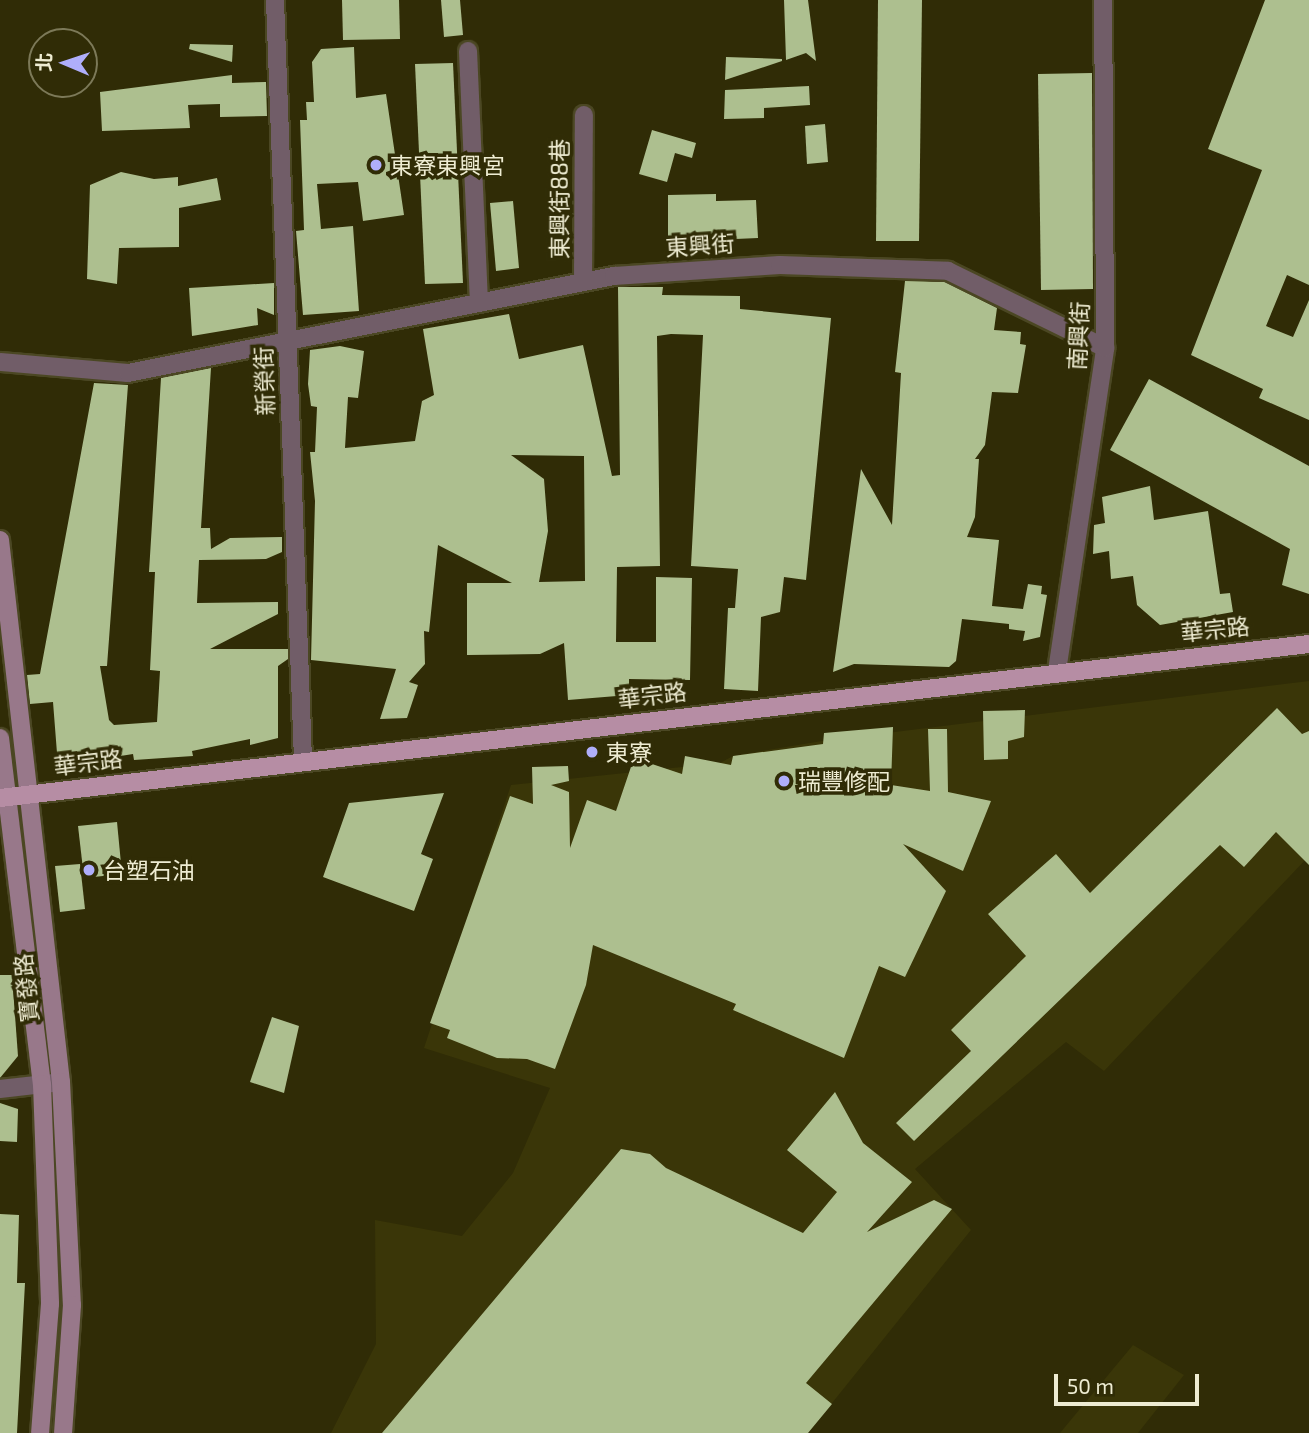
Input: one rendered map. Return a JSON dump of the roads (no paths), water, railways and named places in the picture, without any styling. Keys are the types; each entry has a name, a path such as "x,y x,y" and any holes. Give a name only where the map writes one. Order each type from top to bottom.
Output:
{"main road":[{"name":"寶發路","path":"0,540 61,1082 72,1305 63,1433"},
{"name":"華宗路","path":"3,798 1057,671 1309,644"},
{"name":"寶發路","path":"0,738 3,798 42,1084 50,1304 40,1433"}],"street":[{"name":"新榮街","path":"275,0 303,761"},
{"name":"南興街","path":"1057,671 1105,348 1103,0"},
{"path":"468,51 479,303"},
{"name":"東興街88巷","path":"583,282 584,116"},
{"name":"東興街","path":"0,362 128,373 287,339 583,282 780,265 948,271 1105,348"},
{"path":"0,1089 61,1082"}],"place":[{"name":"東寮東興宮","path":"376,165"},
{"name":"東寮","path":"592,752"},
{"name":"瑞豐修配","path":"784,781"},
{"name":"台塑石油","path":"89,870"}]}
